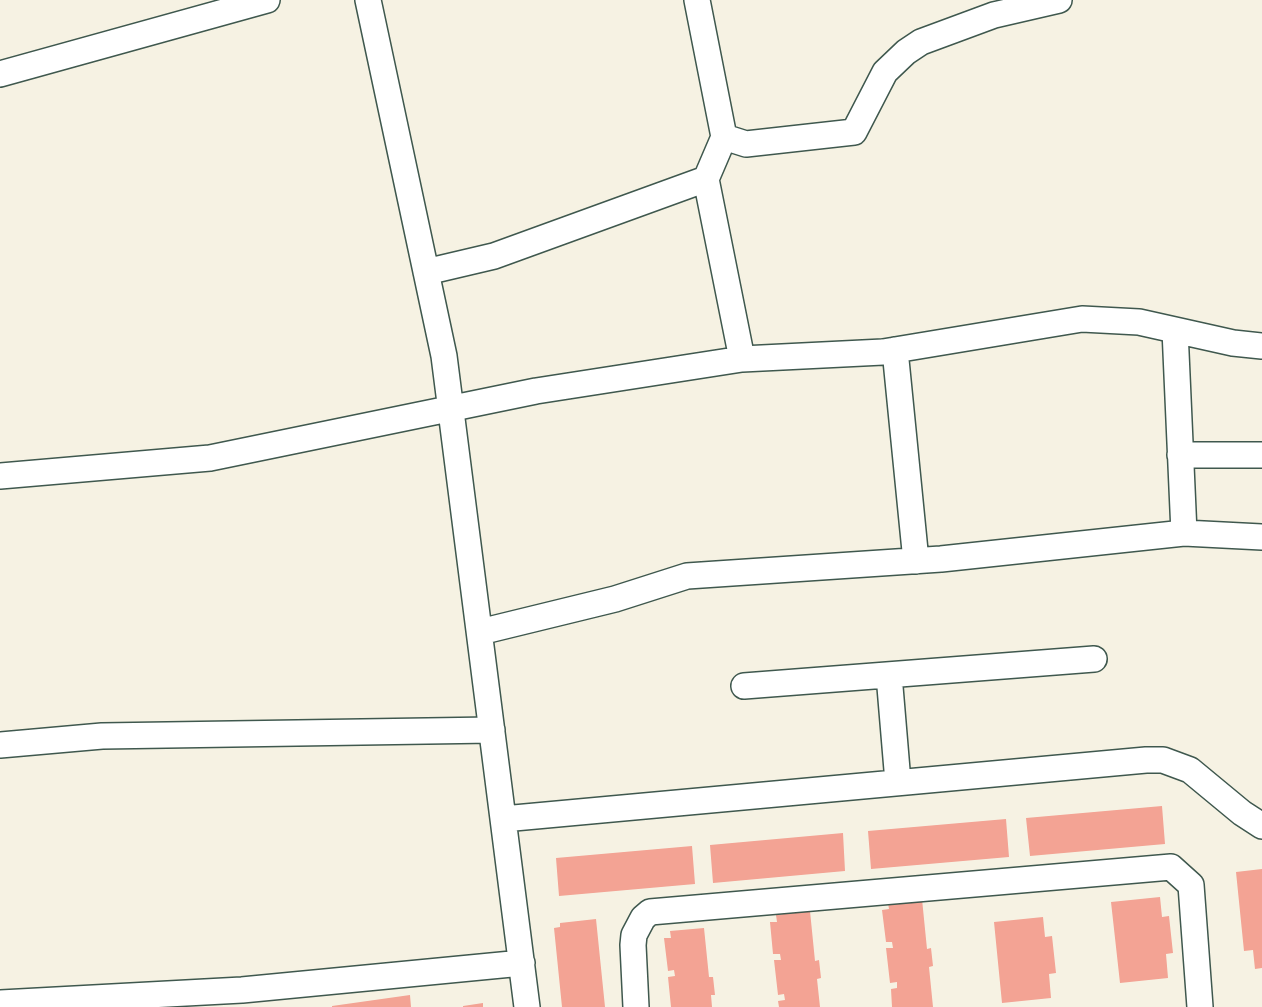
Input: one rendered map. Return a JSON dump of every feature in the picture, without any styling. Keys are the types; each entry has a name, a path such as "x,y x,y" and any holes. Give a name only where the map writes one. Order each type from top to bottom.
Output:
{"street":[{"path":"0,74 267,0"},
{"path":"368,0 444,356 527,1007"},
{"path":"697,0 724,137 706,179 742,359"},
{"path":"724,137 746,144 854,132 885,72 906,52 994,7 1058,0"},
{"path":"426,272 494,256 706,179"},
{"path":"0,476 210,458 536,391 742,359 883,352 1082,319 1139,322 1233,343 1262,346"},
{"path":"1175,330 1184,533"},
{"path":"895,350 916,561"},
{"path":"1180,454 1262,454"},
{"path":"480,632 616,599 687,576 916,561 1184,533 1262,537"},
{"path":"744,686 1094,659"},
{"path":"889,675 898,782"},
{"path":"0,745 102,736 492,730"},
{"path":"503,819 898,782 1162,760 1190,770 1262,826"},
{"path":"636,1007 634,935 643,918 650,912 1171,867 1191,886 1200,1007"},
{"path":"0,1003 242,990 522,963"}],"building":[{"path":"1162,806 1165,844 1030,856 1026,818"},
{"path":"1006,819 1009,857 871,869 868,831"},
{"path":"843,833 845,871 713,883 710,845"},
{"path":"692,846 695,884 559,896 556,858"},
{"path":"1262,869 1262,968 1255,969 1253,950 1244,951 1236,872"},
{"path":"1160,897 1162,917 1169,916 1173,953 1166,954 1168,978 1120,983 1111,902"},
{"path":"922,899 927,949 931,948 933,966 929,967 933,1007 892,1007 891,989 897,988 897,982 890,983 886,948 893,948 892,942 886,942 882,910 889,909 888,903"},
{"path":"810,911 815,961 819,960 821,978 817,979 820,1007 779,1007 778,1001 785,1000 784,994 778,995 774,960 781,960 780,954 773,954 770,922 777,922 776,915"},
{"path":"1043,917 1045,937 1052,936 1056,973 1049,974 1051,998 1002,1003 994,922"},
{"path":"596,919 605,1007 562,1007 554,928 560,927 560,923"},
{"path":"704,928 709,977 713,977 715,995 711,995 712,1007 671,1007 668,977 675,976 674,970 668,971 664,938 671,938 670,931"},
{"path":"410,995 411,1007 332,1007 332,1006"},
{"path":"483,1003 483,1007 463,1007 463,1006"}]}
